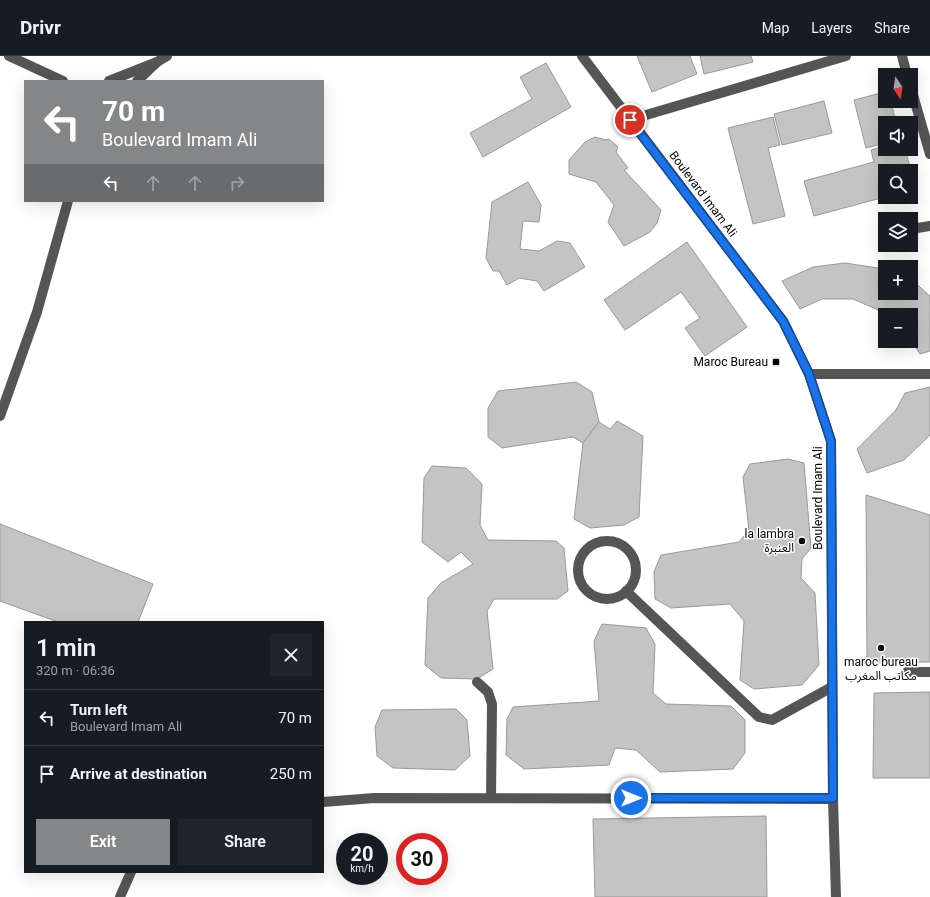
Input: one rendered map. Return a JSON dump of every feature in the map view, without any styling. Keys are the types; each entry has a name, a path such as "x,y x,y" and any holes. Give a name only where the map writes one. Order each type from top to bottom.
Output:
{"street":[{"path":"9,56 61,80"},
{"path":"112,80 157,62 167,56"},
{"name":"Boulevard Imam Ali","path":"582,56 783,321 809,374 831,441 833,798 836,897"},
{"path":"630,120 827,59 846,56"},
{"path":"902,56 905,68"},
{"path":"138,80 157,62"},
{"path":"917,108 930,154"},
{"path":"0,416 37,312 68,202"},
{"path":"918,228 930,226"},
{"path":"809,374 930,374"},
{"path":"606,541 616,542 625,547 632,554 636,569 632,583 626,591 618,596 608,598 598,597 589,592 582,585 578,575 578,565 581,556 588,548 596,543 606,541"},
{"path":"626,591 759,717 772,720 832,687"},
{"path":"907,672 930,672"},
{"path":"477,682 488,692 492,704 491,798"},
{"path":"324,802 374,798 833,798"},
{"path":"120,897 131,873"}],"building":[{"path":"637,56 690,56 697,74 652,92"},
{"path":"700,56 751,56 753,62 704,74"},
{"path":"546,63 571,107 483,157 470,133 532,99 520,77"},
{"path":"878,94 878,108 893,108 894,116 878,116 878,145 866,148 854,100"},
{"path":"824,101 832,133 782,145 774,114"},
{"path":"773,117 780,145 768,148 785,216 753,224 728,128"},
{"path":"595,137 606,140 609,139 618,147 616,152 628,168 624,170 661,210 657,223 650,232 624,246 608,222 614,205 596,182 569,174 569,160 585,142"},
{"path":"878,148 878,156 907,156 909,164 878,164 878,199 814,216 804,181 874,162 871,150"},
{"path":"528,182 541,205 539,222 523,221 520,249 539,251 557,241 570,243 585,267 544,291 537,281 519,278 507,285 499,271 493,271 486,258 492,202"},
{"path":"687,242 747,327 705,356 685,328 700,318 681,292 625,330 604,300"},
{"path":"845,263 878,268 878,300 918,300 918,285 930,296 930,351 920,354 916,348 918,348 918,308 878,308 878,310 853,299 822,299 800,309 782,281 813,267"},
{"path":"576,382 592,392 599,422 583,443 573,437 502,448 488,437 488,408 498,391"},
{"path":"930,387 930,435 904,460 867,473 857,449 896,410 905,393"},
{"path":"617,421 643,436 639,517 624,525 590,528 574,519 583,443 599,422 610,429"},
{"path":"788,459 804,463 811,548 802,559 801,578 815,593 819,665 802,685 754,689 740,680 744,621 730,604 671,608 655,599 654,572 661,555 739,542 749,530 743,477 750,464"},
{"path":"432,466 466,468 482,484 480,525 488,540 556,541 564,548 568,591 557,599 494,599 487,611 493,669 477,679 441,678 425,665 428,598 441,583 473,564 461,552 448,562 422,542 424,478"},
{"path":"866,495 930,515 930,662 867,663"},
{"path":"0,524 153,584 138,621 55,621 0,601"},
{"path":"602,624 646,628 655,644 653,693 666,704 731,706 745,720 745,753 733,769 660,772 636,750 615,748 609,765 524,769 506,755 507,719 513,707 599,701 594,641"},
{"path":"930,692 930,778 873,778 874,693"},
{"path":"456,709 467,720 470,756 455,770 393,768 377,756 375,727 382,710"},
{"path":"766,816 767,897 595,897 593,819"}],"place":[{"name":"Maroc Bureau","path":"776,362"},
{"name":"la lambra العنبرة","path":"802,541"},
{"name":"maroc bureau مكاتب المغرب","path":"881,648"}],"route":[{"path":"630,120 783,321 809,374 831,441 833,798 631,798"}]}
